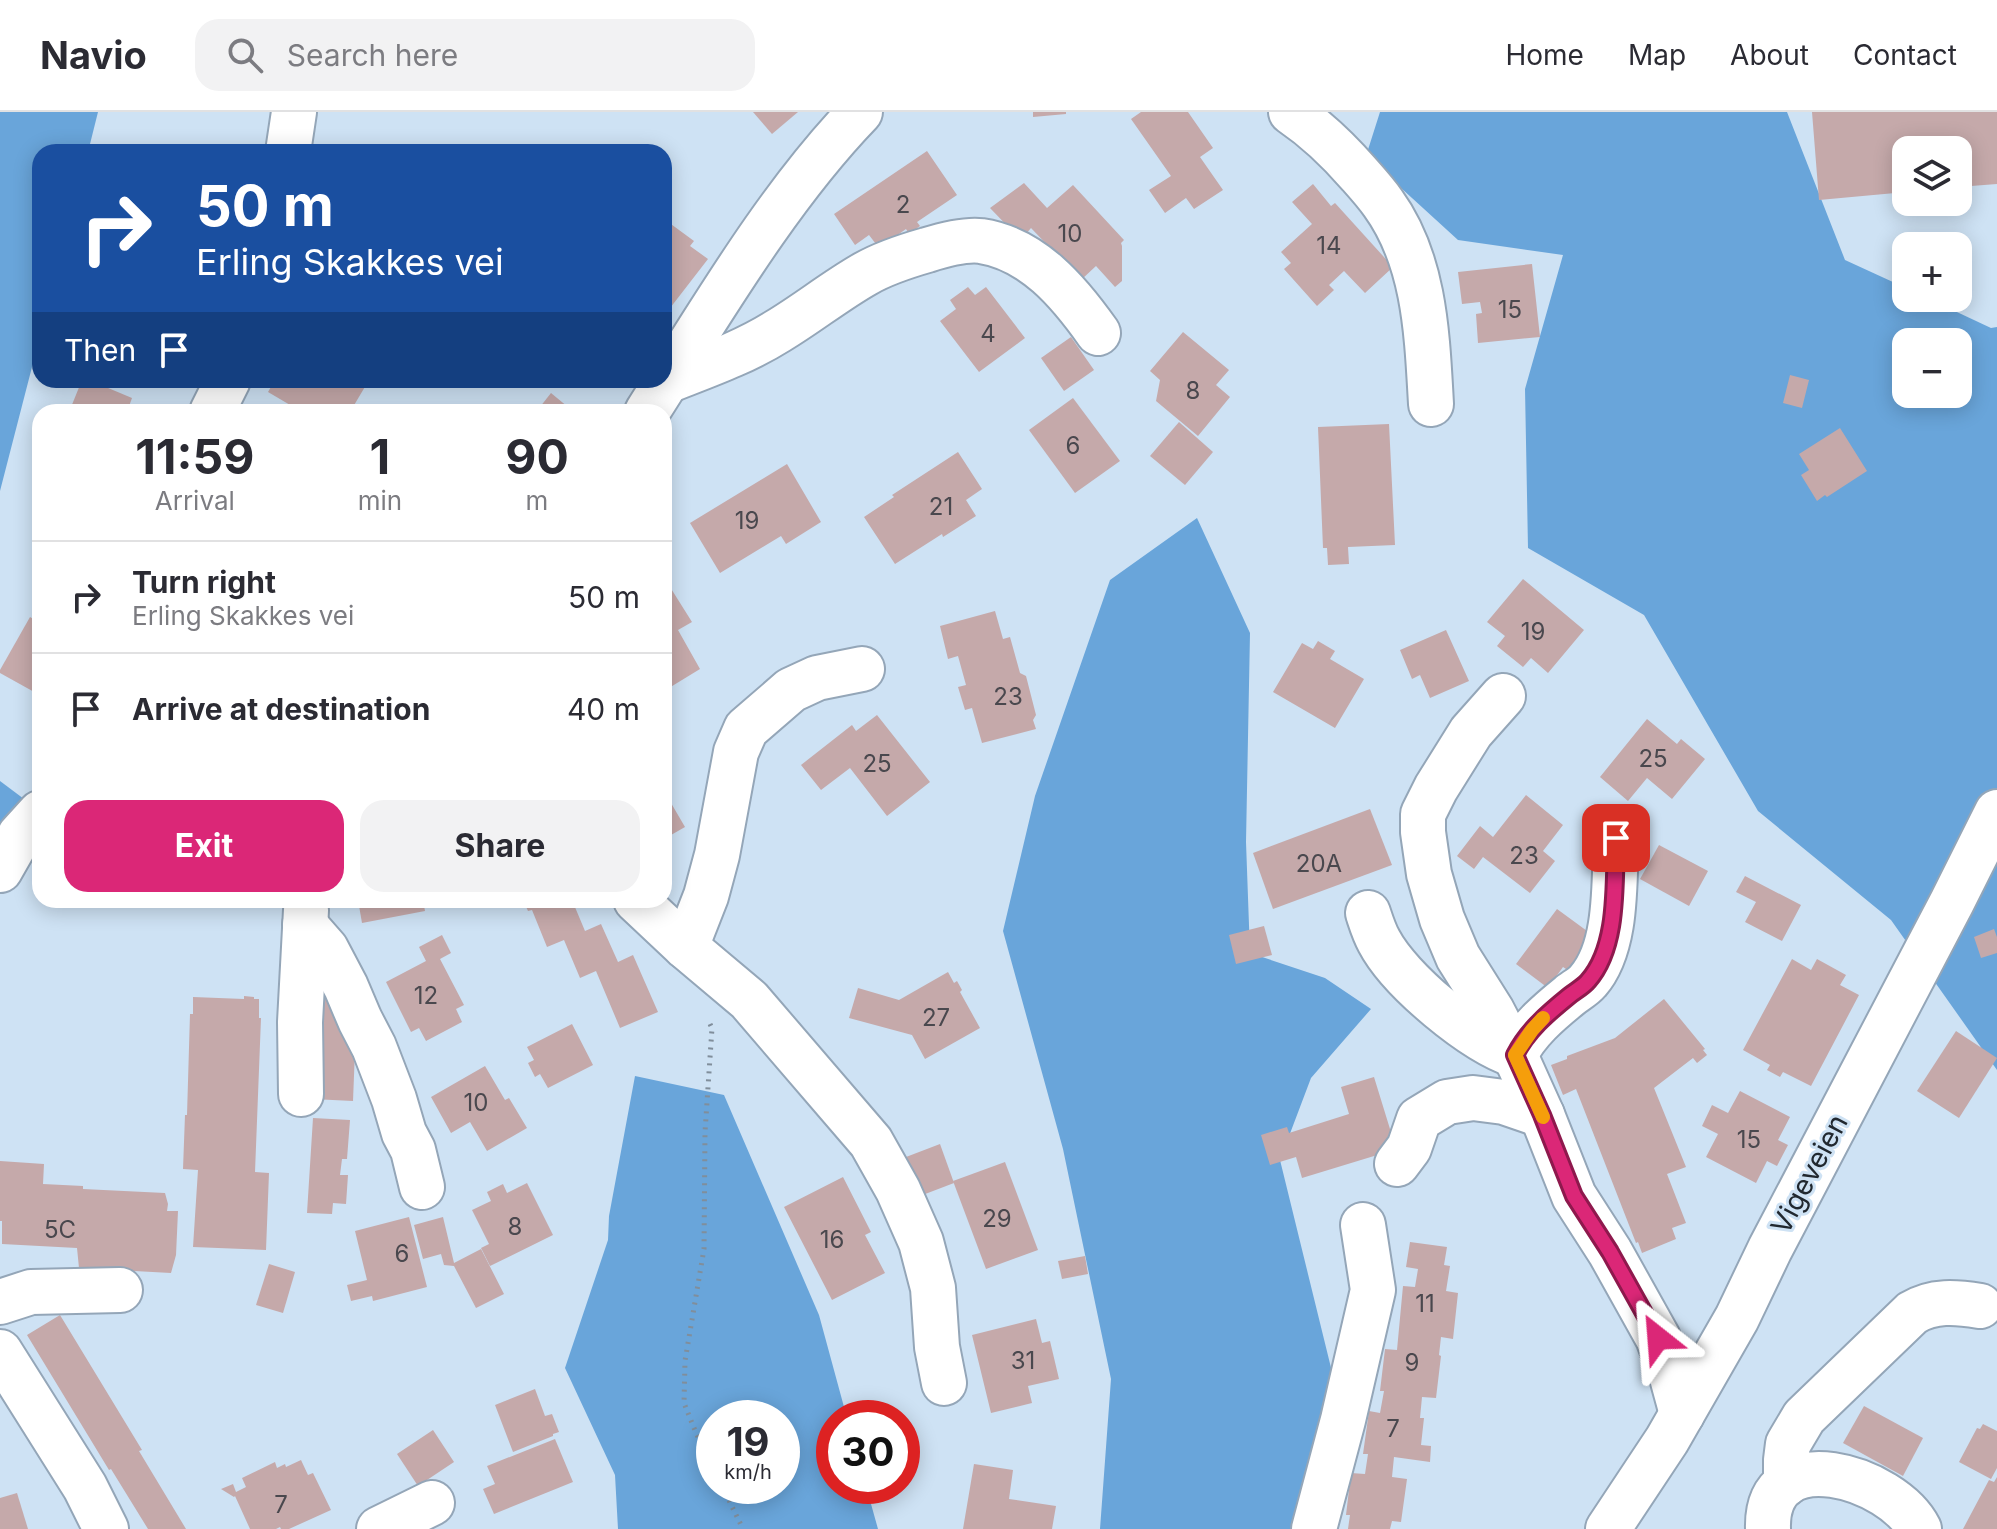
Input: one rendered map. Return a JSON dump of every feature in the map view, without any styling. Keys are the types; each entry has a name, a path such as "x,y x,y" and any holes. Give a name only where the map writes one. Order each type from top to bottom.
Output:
{"street":[{"path":"289,144 294,112"},
{"path":"672,373 764,231 837,136 860,112"},
{"path":"1291,112 1344,157 1383,203 1406,244 1421,293 1428,338 1431,404"},
{"path":"657,396 777,332 866,273 903,257 979,240 1011,249 1044,271 1075,300 1098,333"},
{"path":"686,947 706,896 717,855 736,752 746,729 791,690 817,678 862,669"},
{"path":"1503,696 1471,732 1423,814 1429,874 1442,919 1458,957 1515,1055 1574,1196 1610,1252 1658,1338 1682,1414"},
{"name":"Vigeveien","path":"1608,1529 1667,1440 1737,1318 1997,812"},
{"path":"0,870 20,835 32,822"},
{"path":"1515,1055 1532,1030 1588,981 1599,964 1612,921 1616,838"},
{"path":"645,908 749,1000 871,1142 898,1190 921,1242 933,1288 937,1347 944,1383"},
{"path":"301,1094 300,1022 306,913"},
{"path":"306,913 374,1047 413,1150 422,1187"},
{"path":"1368,913 1380,943 1428,997 1498,1049 1515,1055"},
{"path":"1397,1164 1409,1148 1419,1119 1447,1102 1473,1098 1504,1102 1542,1115"},
{"path":"1314,1529 1373,1290 1363,1225"},
{"path":"0,1302 31,1292 120,1290"},
{"path":"1786,1484 1788,1444 1804,1417 1912,1313 1922,1306 1936,1303 1980,1306"},
{"path":"0,1352 85,1487 106,1529"},
{"path":"1768,1529 1768,1510 1779,1488 1814,1473 1867,1485 1903,1507 1919,1529"},
{"path":"379,1529 432,1503"}],"path":[{"path":"696,1433 684,1403 685,1361 704,1249 705,1132 712,1028 707,1019"},
{"path":"731,1504 743,1529"}],"shaded area":[{"path":"0,112 98,112 90,144 32,144 32,367 0,491"},
{"path":"1380,112 1787,112 1845,260 1892,282 1892,312 1957,312 1991,328 1997,327 1997,1070 1891,920 1758,811 1644,615 1528,548 1525,389 1563,255 1458,240 1366,156"},
{"path":"1197,518 1250,633 1246,842 1250,953 1325,978 1371,1009 1311,1078 1280,1160 1335,1384 1317,1529 1100,1529 1111,1379 1063,1149 1003,931 1035,796 1110,580"},
{"path":"0,781 24,799 0,858"},
{"path":"635,1076 724,1095 819,1315 842,1400 816,1400 816,1504 871,1504 878,1529 618,1529 615,1475 565,1368 608,1240 609,1216"}],"building":[{"path":"753,112 798,112 772,134"},
{"path":"1033,112 1066,112 1066,114 1033,117"},
{"path":"1141,112 1188,112 1213,148 1200,157 1223,190 1194,209 1186,198 1165,213 1149,190 1171,176 1131,119"},
{"path":"1812,112 1997,112 1997,184 1972,186 1972,136 1892,136 1892,193 1819,200"},
{"path":"927,151 957,195 917,222 920,226 909,234 906,229 879,248 869,235 855,245 834,214"},
{"path":"1024,183 1047,208 1073,185 1124,240 1121,243 1122,281 1115,287 1096,266 1081,280 1031,228 1021,240 990,208"},
{"path":"1313,184 1331,206 1335,203 1393,267 1365,293 1344,271 1329,285 1334,290 1317,306 1284,269 1291,263 1281,252 1312,224 1292,202"},
{"path":"672,225 694,241 690,246 708,259 672,306"},
{"path":"1532,264 1540,337 1478,343 1476,314 1482,313 1480,302 1462,304 1458,272"},
{"path":"968,287 975,295 986,287 1025,338 979,372 940,321 956,309 950,300"},
{"path":"1183,332 1229,370 1216,385 1230,397 1198,436 1156,401 1160,380 1150,371"},
{"path":"1071,337 1094,370 1064,391 1041,358"},
{"path":"1790,375 1809,380 1802,408 1783,403"},
{"path":"79,388 108,388 132,398 130,404 72,404"},
{"path":"270,388 364,388 355,404 288,404 268,392"},
{"path":"551,393 564,404 542,404"},
{"path":"1073,398 1120,461 1075,493 1029,430"},
{"path":"1179,422 1213,452 1185,485 1150,456"},
{"path":"1389,424 1395,545 1348,547 1349,564 1328,565 1327,548 1323,548 1318,427"},
{"path":"1840,428 1867,471 1817,501 1801,475 1809,470 1799,454"},
{"path":"958,452 982,489 966,500 976,516 895,564 864,517"},
{"path":"787,464 821,522 786,544 781,536 720,573 690,523"},
{"path":"1523,579 1584,630 1548,673 1531,658 1523,667 1497,646 1505,636 1487,622"},
{"path":"672,590 692,622 678,630 700,669 672,686"},
{"path":"995,611 1003,639 1010,637 1020,673 1026,676 1036,715 1033,720 1036,729 982,743 972,708 965,710 958,687 966,685 958,656 948,659 940,626"},
{"path":"30,617 32,691 0,673"},
{"path":"1446,630 1469,681 1430,698 1420,675 1412,679 1400,650"},
{"path":"1318,641 1335,651 1330,659 1364,679 1335,728 1273,692 1302,643 1313,649"},
{"path":"877,715 930,782 887,816 850,768 821,790 801,765 852,725 856,731"},
{"path":"1647,719 1677,744 1681,739 1705,759 1672,799 1647,778 1628,801 1600,777"},
{"path":"1526,795 1563,825 1543,851 1555,861 1530,893 1483,857 1474,869 1457,856 1480,826 1493,837"},
{"path":"672,805 685,827 672,834"},
{"path":"1370,809 1392,865 1273,909 1253,853"},
{"path":"1659,845 1708,871 1689,906 1640,879"},
{"path":"1745,876 1801,905 1782,941 1745,922 1756,902 1736,892"},
{"path":"359,908 424,908 425,911 362,923"},
{"path":"527,908 575,908 585,931 601,924 618,962 633,955 658,1012 620,1028 596,971 580,978 564,940 547,947 532,910"},
{"path":"1557,909 1598,939 1572,973 1563,967 1548,988 1516,964"},
{"path":"1264,926 1272,955 1236,964 1229,935"},
{"path":"1994,929 1997,953 1981,958 1974,937"},
{"path":"442,935 451,953 440,959 464,1005 456,1009 462,1022 426,1041 419,1028 411,1032 386,982 426,961 419,947"},
{"path":"1792,959 1811,970 1817,959 1846,975 1840,985 1859,995 1811,1086 1783,1072 1780,1077 1767,1070 1770,1065 1743,1050"},
{"path":"948,972 954,983 957,981 980,1028 925,1059 912,1035 849,1018 858,988 899,1000"},
{"path":"244,996 259,999 261,1018 255,1172 269,1173 266,1250 193,1247 198,1170 183,1169 193,997 244,999"},
{"path":"316,999 328,999 355,1050 353,1101 312,1099"},
{"path":"1664,999 1707,1055 1697,1063 1693,1058 1654,1088 1686,1167 1667,1174 1686,1223 1672,1228 1676,1239 1642,1253 1576,1089 1563,1095 1551,1065 1615,1038"},
{"path":"572,1024 593,1065 548,1088 540,1074 535,1077 528,1063 534,1060 527,1047"},
{"path":"1956,1031 1997,1058 1959,1118 1917,1091"},
{"path":"485,1066 505,1100 509,1098 527,1128 487,1151 470,1122 451,1133 431,1097"},
{"path":"1374,1077 1390,1129 1394,1128 1397,1149 1302,1178 1296,1157 1270,1165 1261,1135 1287,1127 1289,1133 1349,1114 1341,1087"},
{"path":"1740,1091 1790,1117 1778,1140 1788,1145 1777,1166 1767,1161 1756,1183 1706,1157 1718,1134 1702,1126 1712,1105 1728,1113"},
{"path":"313,1118 350,1120 347,1159 342,1159 340,1175 348,1175 346,1204 333,1203 332,1214 307,1213"},
{"path":"940,1144 954,1183 920,1196 906,1157"},
{"path":"0,1161 44,1164 43,1184 165,1193 167,1211 178,1211 176,1255 171,1273 79,1268 77,1248 2,1244"},
{"path":"1005,1162 1038,1250 986,1269 953,1181"},
{"path":"843,1177 871,1232 865,1235 885,1273 832,1300 784,1207"},
{"path":"527,1183 553,1235 490,1266 481,1248 489,1244 472,1210 491,1201 487,1192 503,1184 507,1193"},
{"path":"409,1217 427,1287 373,1301 372,1296 351,1301 347,1285 367,1280 355,1231"},
{"path":"443,1217 454,1263 481,1249 504,1294 476,1308 454,1266 444,1265 441,1254 423,1259 414,1225"},
{"path":"1410,1242 1447,1247 1444,1265 1450,1266 1446,1291 1458,1293 1453,1339 1441,1337 1436,1398 1422,1397 1420,1418 1424,1418 1421,1445 1431,1446 1430,1462 1394,1457 1392,1477 1407,1479 1401,1522 1392,1521 1390,1529 1348,1529 1350,1515 1346,1515 1351,1473 1365,1474 1368,1454 1363,1454 1369,1411 1380,1413 1385,1349 1397,1350 1403,1286 1415,1287 1418,1269 1406,1267"},
{"path":"1085,1256 1088,1274 1062,1279 1058,1261"},
{"path":"269,1264 295,1272 283,1313 256,1305"},
{"path":"60,1315 186,1529 148,1529 27,1335"},
{"path":"1036,1319 1042,1343 1050,1341 1059,1379 1028,1386 1032,1403 991,1413 972,1335"},
{"path":"535,1389 545,1416 552,1414 559,1432 513,1452 495,1405"},
{"path":"1864,1406 1923,1438 1903,1476 1843,1443"},
{"path":"1983,1424 1997,1431 1997,1468 1991,1479 1959,1462 1977,1428 1980,1429"},
{"path":"433,1430 454,1462 418,1486 397,1454"},
{"path":"555,1439 573,1482 494,1514 483,1489 495,1484 487,1466"},
{"path":"301,1460 308,1475 313,1473 331,1510 289,1529 250,1529 235,1496 221,1489 233,1484 236,1492 246,1487 242,1478 275,1462 277,1468"},
{"path":"974,1464 1013,1470 1009,1499 1056,1506 1052,1529 963,1529"},
{"path":"1997,1477 1997,1529 1963,1529 1989,1480 1994,1482"},
{"path":"17,1493 28,1529 0,1529 0,1498"}],"slow traffic":[{"path":"1543,1018 1515,1055 1543,1117"}],"route":[{"path":"1616,838 1612,921 1599,964 1588,981 1532,1030 1515,1055 1574,1196 1610,1252 1658,1338"}]}
